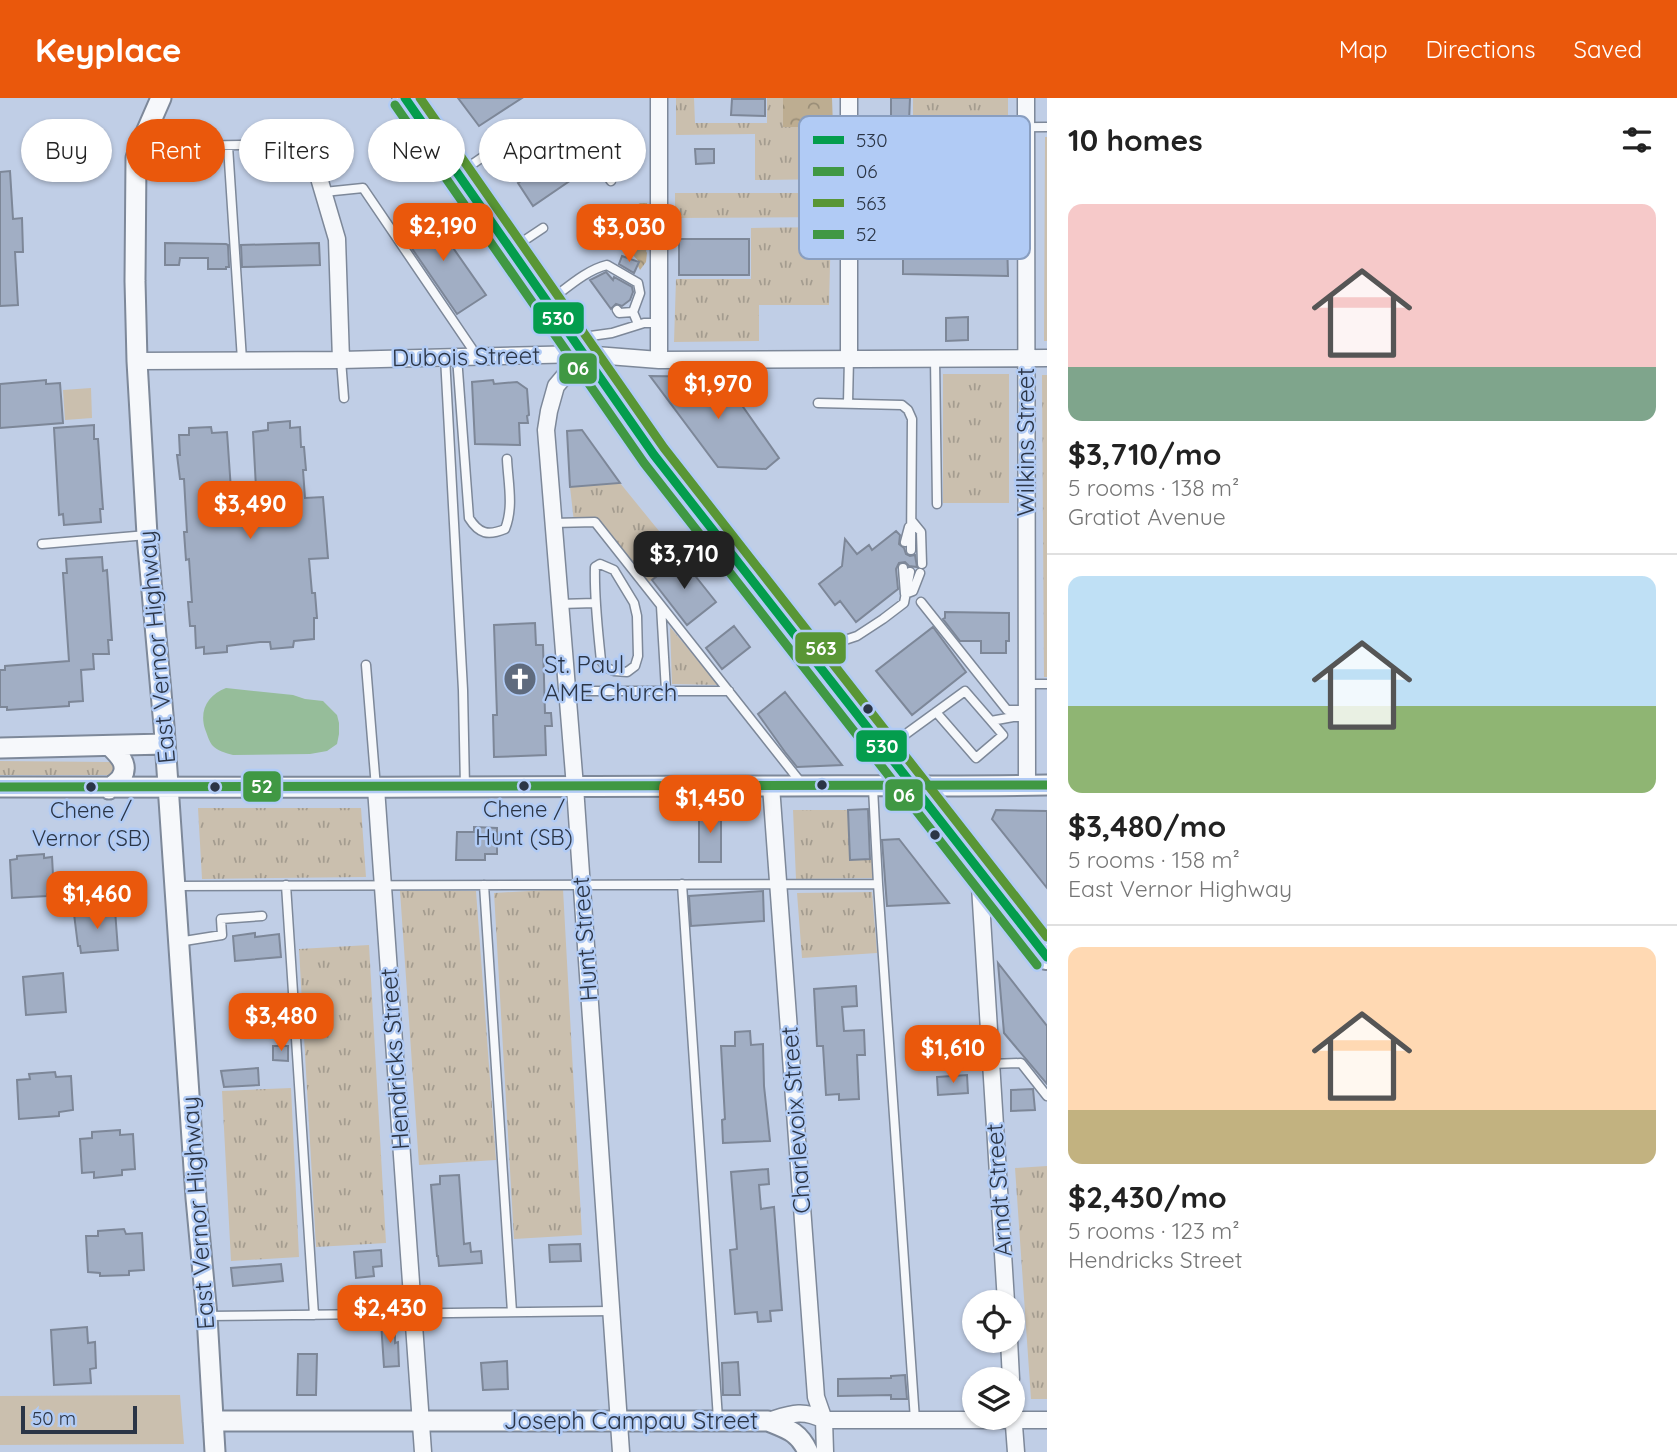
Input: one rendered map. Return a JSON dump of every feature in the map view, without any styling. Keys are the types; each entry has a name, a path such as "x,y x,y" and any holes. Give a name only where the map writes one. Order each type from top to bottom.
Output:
{"main road":[{"path":"405,98 420,119"},
{"path":"464,182 654,455 1047,957"}],"street":[{"name":"East Vernor Highway","path":"152,119 161,98"},
{"path":"659,98 659,360"},
{"path":"849,98 849,116"},
{"name":"Wilkins Street","path":"1026,98 1026,116"},
{"name":"East Vernor Highway","path":"135,182 137,360 148,535 215,1452"},
{"path":"321,182 337,239 341,360"},
{"path":"849,259 849,358"},
{"name":"Wilkins Street","path":"1026,259 1027,785"},
{"name":"Dubois Street","path":"137,360 477,357 578,346 631,359 659,360 1047,358"},
{"name":"Hunt Street","path":"578,346 556,386 546,430 575,787 621,1452"},
{"path":"0,748 165,744"},
{"path":"109,789 122,776 124,767 121,757 110,746"},
{"path":"0,788 1047,785"},
{"name":"Charlevoix Street","path":"772,786 816,1397 824,1420 825,1452"},
{"name":"Hendricks Street","path":"376,788 423,1452"},
{"name":"Arndt Street","path":"978,868 1005,1290"},
{"name":"Joseph Campau Street","path":"213,1421 768,1421 794,1413 811,1413 824,1420 962,1418"},
{"name":"Joseph Campau Street","path":"1025,1417 1047,1420"},
{"path":"768,1421 790,1430 803,1442 808,1452"},
{"path":"1015,1430 1016,1452"}],"lane":[{"path":"239,146 228,146 242,360"},
{"path":"324,192 363,188 477,357"},
{"path":"511,250 542,228"},
{"path":"547,302 607,265 638,283 640,293 634,312"},
{"path":"625,304 634,312 638,324"},
{"path":"617,310 619,313 634,312"},
{"path":"578,346 638,324 659,323"},
{"path":"451,357 469,518 475,527 484,532 495,534 505,529 509,519 507,459"},
{"path":"451,357 465,787"},
{"path":"848,403 849,358"},
{"path":"935,358 937,504"},
{"path":"341,360 344,398"},
{"path":"818,403 902,405 908,410 912,419 911,550"},
{"path":"905,594 913,591 921,568 921,532 912,521"},
{"path":"905,542 912,521"},
{"path":"554,523 595,522 803,786"},
{"path":"43,544 148,535"},
{"path":"600,564 614,570 634,603 638,656 635,666 627,672 614,671 601,661 595,603 595,567 600,564"},
{"path":"809,652 864,632 904,603 906,570"},
{"path":"560,604 595,603"},
{"path":"921,603 1007,710 1027,713"},
{"path":"662,606 666,691"},
{"name":"Hendricks Street","path":"366,666 376,788"},
{"path":"1027,684 1047,684"},
{"path":"567,691 729,691"},
{"path":"885,750 936,712 965,691 1003,735 975,758 936,712"},
{"path":"991,722 1027,713"},
{"path":"873,785 915,1420"},
{"path":"682,884 718,1421"},
{"path":"174,886 878,884"},
{"path":"484,885 512,1312"},
{"path":"286,886 314,1315"},
{"path":"178,942 222,935 221,919 262,916"},
{"path":"990,1064 1021,1063 1047,1096"},
{"path":"207,1316 611,1311"}],"green space":[{"path":"676,98 694,98 695,123 767,123 767,98 783,98 784,127 799,127 799,179 755,180 755,134 676,135"},
{"path":"783,98 832,98 833,116 799,116 799,127 783,127"},
{"path":"913,98 1008,98 1008,116 913,116"},
{"path":"1047,137 1047,341 1044,341"},
{"path":"675,193 799,193 799,217 675,218"},
{"path":"640,203 647,203 649,215 646,225 650,238 646,262 640,270 639,262 633,255 638,247 639,237 633,232 629,237 619,232 617,224 618,217"},
{"path":"799,227 799,259 830,259 829,305 759,305 759,341 674,342 676,279 751,279 751,228"},
{"path":"943,374 1009,374 1009,503 943,503"},
{"path":"1042,375 1047,375 1047,677 1044,677"},
{"path":"91,388 92,418 65,420 63,390"},
{"path":"620,483 681,558 645,585 595,522 574,522 570,487"},
{"path":"670,627 719,685 672,684"},
{"path":"0,761 110,762 114,765 114,771 110,775 0,775"},
{"path":"198,808 361,808 366,877 202,879"},
{"path":"793,810 848,810 850,859 872,859 873,878 796,879"},
{"path":"563,889 582,1235 514,1239 494,893"},
{"path":"400,891 476,891 496,1160 419,1165"},
{"path":"872,892 877,953 802,958 797,893"},
{"path":"369,945 386,1243 316,1247 299,949"},
{"path":"291,1088 299,1257 231,1261 222,1091"},
{"path":"1047,1166 1047,1399 1031,1399 1015,1168"},
{"path":"180,1395 184,1444 0,1445 0,1396"}],"shaded area":[{"path":"226,688 323,701 337,715 337,744 327,751 310,754 233,755 219,750 209,739 203,716 210,699"}],"building":[{"path":"458,98 522,98 490,119 479,119 479,126"},
{"path":"891,98 910,98 909,116 891,116"},
{"path":"732,99 765,99 765,116 731,115"},
{"path":"695,149 714,149 714,163 696,164"},
{"path":"10,171 13,219 22,218 23,252 15,252 18,305 0,306 0,172"},
{"path":"520,182 568,182 533,206"},
{"path":"428,212 486,295 457,314 400,231"},
{"path":"679,239 749,239 749,275 679,275"},
{"path":"165,243 226,244 229,267 208,269 208,258 180,258 179,265 165,265"},
{"path":"319,243 320,265 242,267 241,245"},
{"path":"622,256 639,262 634,273 619,264"},
{"path":"903,259 1008,259 1008,276 903,274"},
{"path":"606,272 613,280 614,277 632,287 630,300 622,306 616,304 611,309 590,280"},
{"path":"968,317 968,340 946,341 946,318"},
{"path":"650,376 722,377 779,458 766,469 718,467"},
{"path":"46,380 46,384 60,383 63,423 0,428 0,384"},
{"path":"493,380 494,384 517,382 527,389 528,423 519,423 520,445 475,444 472,382"},
{"path":"290,421 290,428 300,427 301,447 304,447 305,498 323,497 328,558 309,559 317,618 314,618 314,639 294,641 293,647 271,649 270,642 260,642 227,646 227,652 204,654 204,647 196,648 195,626 190,626 188,602 192,602 184,532 187,532 184,479 180,479 177,455 180,455 179,435 189,435 189,428 211,427 212,433 227,432 231,490 256,488 253,432 268,430 268,423"},
{"path":"94,425 94,439 98,439 103,509 100,509 101,522 64,525 63,514 59,515 54,428"},
{"path":"582,430 620,483 570,487 567,431"},
{"path":"896,531 900,535 899,544 906,554 915,555 917,567 909,566 905,562 899,563 896,569 898,589 856,622 840,601 835,605 819,584 842,566 845,539 857,554 869,545 872,550"},
{"path":"102,557 103,571 107,570 112,640 108,640 109,654 93,654 94,669 81,670 83,701 69,702 69,706 7,710 7,707 0,707 0,670 5,670 5,666 69,661 63,573 67,573 66,559"},
{"path":"681,558 716,602 687,625 652,580"},
{"path":"945,612 1009,613 1006,653 981,653 981,641 960,641 943,619"},
{"name":"St. Paul AME Church","path":"535,623 536,645 543,645 545,713 551,713 552,726 545,726 546,755 494,757 493,715 497,715 494,625"},
{"path":"734,626 750,647 722,669 706,648"},
{"path":"933,627 966,672 912,715 876,671"},
{"path":"785,692 842,765 797,767 785,752 758,714"},
{"path":"699,808 721,808 721,862 699,862"},
{"path":"868,809 870,859 850,860 848,810"},
{"path":"996,810 1047,811 1047,888 992,819"},
{"path":"474,827 497,828 497,854 485,854 485,860 456,860 457,832 474,832"},
{"path":"899,839 949,903 887,906 882,840"},
{"path":"44,854 44,858 52,857 54,893 47,896 12,898 10,860 17,859 17,856"},
{"path":"763,891 764,921 691,926 689,896"},
{"path":"115,910 118,950 81,953 74,914"},
{"path":"255,933 255,937 279,934 281,957 235,961 233,936"},
{"path":"998,963 1047,1026 1047,1084 1004,1033"},
{"path":"63,973 66,1012 26,1015 23,977"},
{"path":"856,986 857,1006 842,1007 844,1031 864,1030 865,1055 857,1055 859,1099 839,1100 839,1094 826,1095 823,1046 817,1046 814,989"},
{"path":"750,1031 751,1045 763,1044 770,1141 723,1143 722,1120 725,1119 721,1046 735,1046 735,1032"},
{"path":"273,1046 288,1046 288,1061 273,1060"},
{"path":"258,1068 259,1085 224,1087 221,1071"},
{"path":"55,1072 56,1077 71,1076 73,1110 59,1112 59,1116 19,1119 17,1080 30,1079 29,1074"},
{"path":"967,1075 968,1093 938,1095 937,1077"},
{"path":"1033,1089 1035,1110 1011,1111 1011,1090"},
{"path":"120,1130 120,1135 133,1134 135,1169 122,1170 122,1175 94,1178 94,1172 82,1173 80,1139 92,1138 92,1132"},
{"path":"768,1169 769,1184 759,1185 761,1209 774,1207 782,1310 770,1311 771,1321 758,1322 757,1312 735,1314 730,1250 737,1249 731,1172"},
{"path":"459,1175 464,1244 470,1243 471,1252 481,1251 482,1263 439,1266 431,1185 440,1184 440,1176"},
{"path":"124,1229 126,1234 142,1233 144,1270 129,1271 129,1275 100,1276 100,1273 88,1272 86,1236 98,1236 98,1231"},
{"path":"580,1244 581,1261 550,1262 549,1245"},
{"path":"381,1250 382,1266 373,1267 374,1276 356,1278 354,1252"},
{"path":"281,1264 283,1281 233,1286 231,1268"},
{"path":"381,1322 395,1322 399,1366 384,1367"},
{"path":"87,1327 88,1343 95,1342 96,1368 90,1369 91,1383 54,1385 51,1330"},
{"path":"298,1354 317,1354 316,1395 297,1395"},
{"path":"507,1361 508,1389 483,1390 481,1363"},
{"path":"738,1362 740,1395 723,1395 722,1363"},
{"path":"905,1375 907,1399 891,1399 891,1395 838,1396 838,1379 891,1378"}],"transit line":[{"name":"530","path":"405,98 654,455 1047,957"},
{"name":"563","path":"420,98 664,448 1047,937"},
{"name":"06","path":"395,105 644,463 1037,965"},
{"name":"52","path":"0,787 1047,785"}],"place":[{"name":"St. Paul AME Church","path":"520,679"},
{"name":"Chene / Hunt (SB)","path":"524,786"},
{"name":"Chene / Vernor (SB)","path":"91,787"}]}
